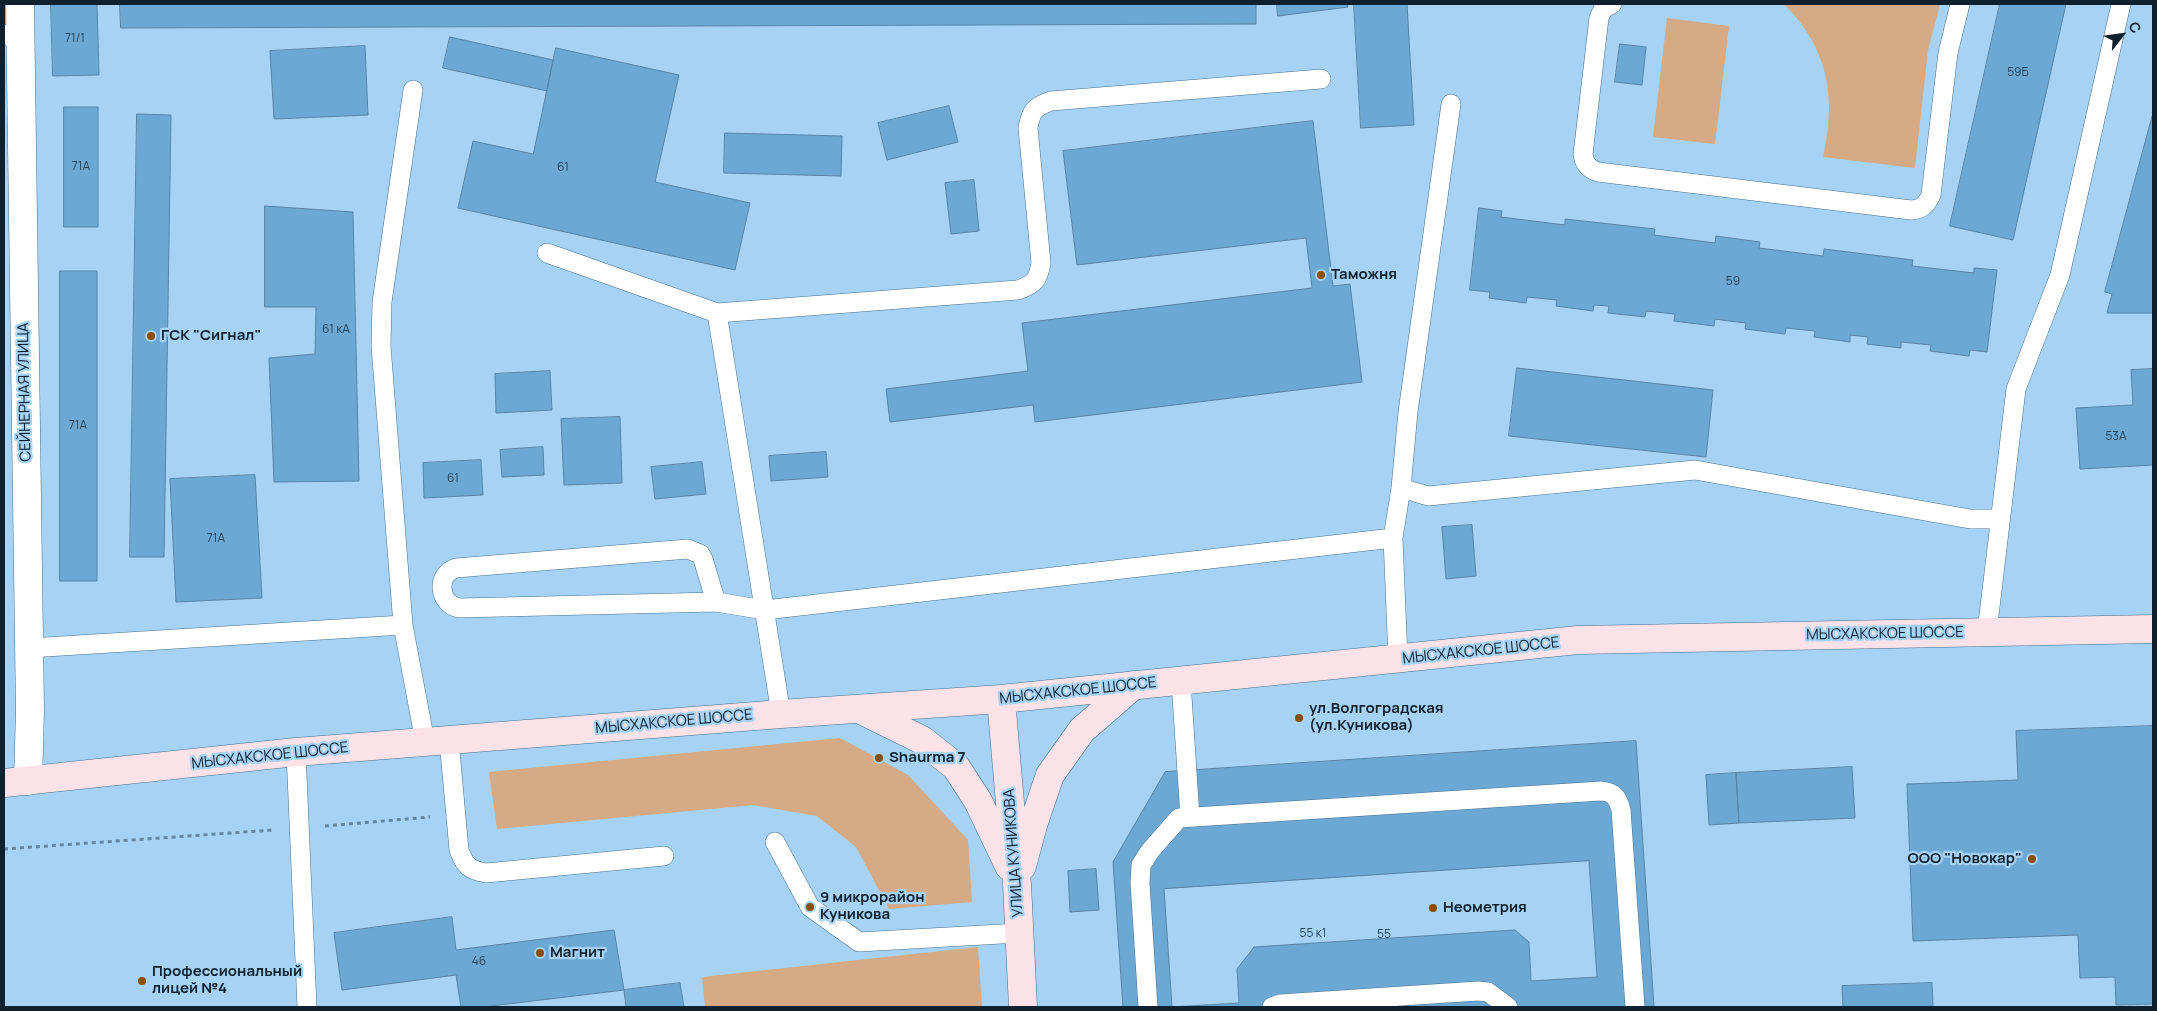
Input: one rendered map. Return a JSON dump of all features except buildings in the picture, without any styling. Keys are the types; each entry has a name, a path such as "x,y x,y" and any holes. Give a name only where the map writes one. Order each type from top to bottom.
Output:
{"street":[{"name":"СЕЙНЕРНАЯ УЛИЦА","path":"16,782 29,648 9,40 20,4"},
{"name":"МЫСХАКСКОЕ ШОССЕ","path":"16,782 296,752 858,708 1001,699 1578,640 2153,629"},
{"path":"1017,884 1033,825 1050,775 1082,730 1134,685"},
{"name":"УЛИЦА КУНИКОВА","path":"1001,699 1017,884 1023,1007"},
{"path":"858,708 922,740 956,767 978,802 1017,884"}],"lane":[{"path":"1612,4 1603,9 1599,18 1584,154 1584,161 1590,169 1598,172 1911,210 1920,209 1927,205 1931,195 1948,53 1960,4"},
{"path":"1987,632 2016,389 2060,275 2121,4"},
{"path":"547,253 717,314 1018,290 1030,286 1038,276 1041,263 1028,128 1030,116 1039,106 1051,102 1321,79"},
{"path":"413,90 382,302 381,346 403,625 437,741 456,815 459,850 464,862 473,870 486,873 664,856"},
{"path":"1398,659 1393,538 1401,488 1408,412 1451,104"},
{"path":"717,314 780,714"},
{"path":"1401,488 1428,496 1694,470 1970,519 2000,519"},
{"path":"716,602 703,559 695,550 688,549 456,568 448,570 443,577 446,602 452,607 459,608 716,602 764,610 1393,538"},
{"path":"29,648 403,625"},
{"path":"1181,681 1190,817"},
{"path":"296,752 307,1007"},
{"path":"1148,1007 1140,883 1141,865 1150,851 1179,818 1610,792 1618,799 1622,810 1635,1007"},
{"path":"775,842 810,907 859,942 1019,933"},
{"path":"1272,1007 1280,1004 1478,991 1488,992 1508,1007"}],"path":[{"path":"4,850 456,815"}],"shaded area":[{"path":"1784,4 1940,4 1928,50 1915,168 1823,157 1829,114 1825,74 1811,38"},
{"path":"1667,18 1729,26 1715,144 1653,137"},
{"path":"840,738 908,775 968,840 972,902 889,909 856,847 817,816 753,805 497,829 489,772"},
{"path":"978,947 982,1007 705,1007 702,977"}],"place":[{"name":"Таможня","path":"1321,275"},
{"name":"ГСК \"Сигнал\"","path":"151,336"},
{"name":"ул.Волгоградская (ул.Куникова)","path":"1299,718"},
{"name":"Shaurma 7","path":"879,758"},
{"name":"ООО \"Новокар\"","path":"2032,859"},
{"name":"9 микрорайон Куникова","path":"810,907"},
{"name":"Неометрия","path":"1433,908"},
{"name":"Магнит","path":"540,953"},
{"name":"Профессиональный лицей №4","path":"142,981"}]}
